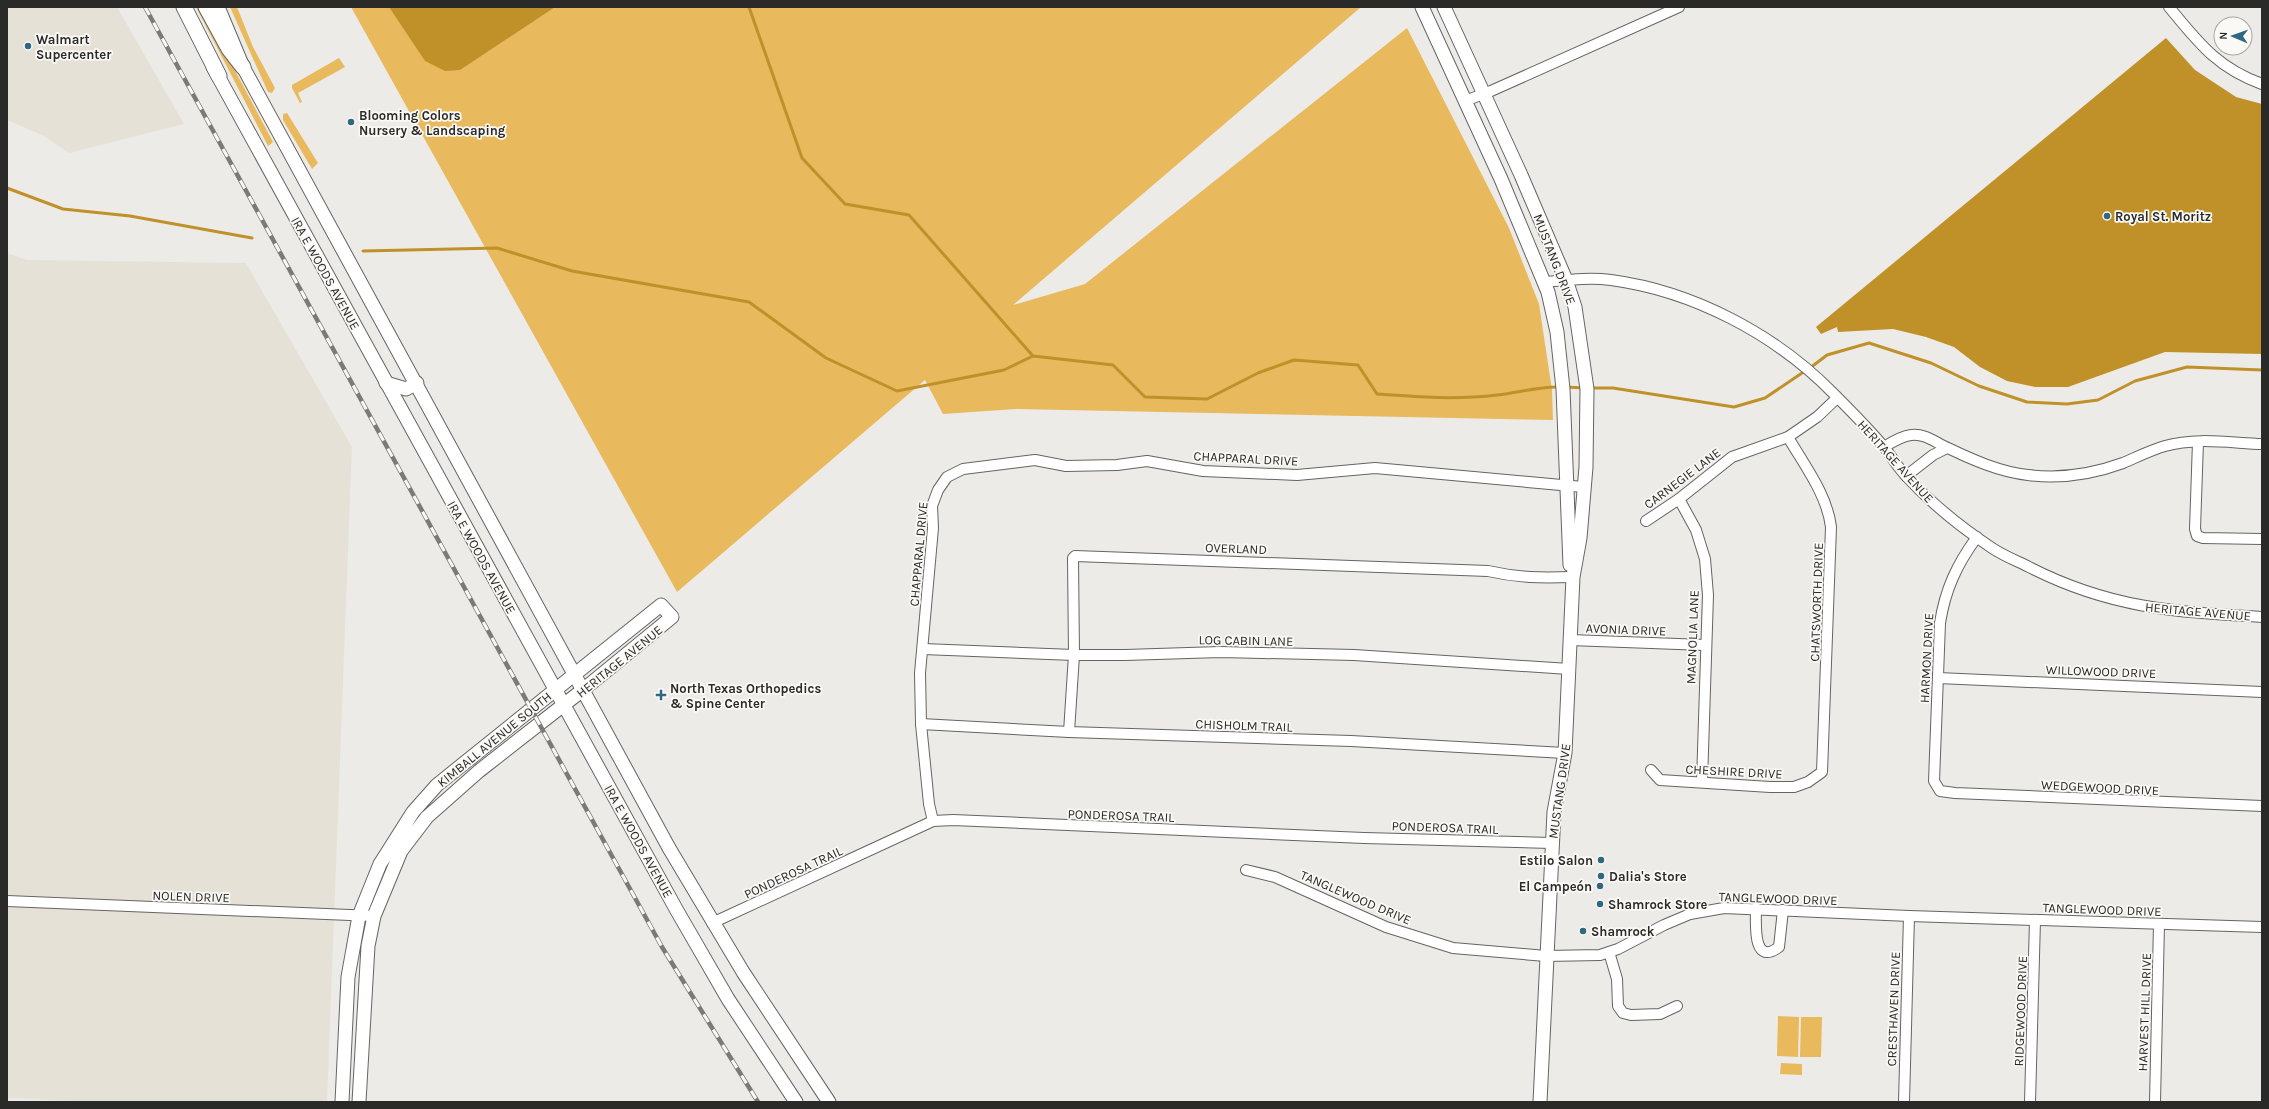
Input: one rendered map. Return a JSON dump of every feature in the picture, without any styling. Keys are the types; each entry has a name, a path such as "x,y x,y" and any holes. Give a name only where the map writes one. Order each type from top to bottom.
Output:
{"highway":[{"path":"184,7 219,76"},
{"path":"206,7 229,49 243,67"}],"main road":[{"name":"IRA E WOODS AVENUE","path":"177,7 219,76 386,383 555,689 565,704 676,909 725,992 796,1102"},
{"name":"IRA E WOODS AVENUE","path":"218,7 243,67 712,924 829,1102"},
{"name":"MUSTANG DRIVE","path":"1422,7 1545,282 1557,332 1563,390 1569,556 1572,577"},
{"name":"MUSTANG DRIVE","path":"1444,7 1521,175 1566,280 1575,307 1587,389 1588,420 1580,538 1572,577 1565,753 1554,812 1540,1102"},
{"path":"386,383 406,389 417,383"},
{"name":"HERITAGE AVENUE","path":"555,689 661,605 672,617 565,704"},
{"name":"KIMBALL AVENUE SOUTH","path":"342,1102 348,977 359,916 380,864 417,807 437,785 468,758 555,689"},
{"name":"KIMBALL AVENUE SOUTH","path":"359,1102 364,987 368,946 374,916 395,860 427,817 479,771 565,704"},
{"path":"417,807 427,817"}],"street":[{"path":"1465,101 1680,7"},
{"path":"2170,7 2206,52 2244,77 2262,84"},
{"name":"HERITAGE AVENUE","path":"1545,282 1566,280 1610,280 1653,289 1719,313 1788,353 1837,398 1884,448 1906,476 1936,506 1994,550 2048,577 2077,589 2141,607 2189,613 2262,617"},
{"name":"CARNEGIE LANE","path":"1646,521 1679,499 1732,457 1788,437 1817,417 1837,398"},
{"path":"1884,448 1896,440 1911,435 1924,436 1947,448 2011,473 2057,476 2085,474 2122,463 2166,446 2198,442 2262,444"},
{"name":"CHATSWORTH DRIVE","path":"1788,437 1816,484 1827,509 1831,527 1823,764 1822,772 1817,777"},
{"path":"2198,442 2195,529 2197,536 2203,538 2262,540"},
{"path":"1906,476 1933,455 1947,448"},
{"name":"CHAPPARAL DRIVE","path":"933,821 929,804 921,724 920,673 933,528 932,506 938,490 947,477 963,469 1034,460 1066,466 1117,465 1148,461 1203,471 1297,475 1375,468 1583,487"},
{"name":"MAGNOLIA LANE","path":"1679,499 1696,530 1705,559 1708,595 1705,645 1702,782"},
{"name":"HARMON DRIVE","path":"1937,788 1934,781 1940,623 1943,600 1959,562 1977,537"},
{"name":"OVERLAND","path":"1069,732 1074,655 1073,558 1076,556 1488,571 1516,577 1532,578 1572,577"},
{"name":"AVONIA DRIVE","path":"1570,640 1705,645"},
{"name":"LOG CABIN LANE","path":"923,649 1074,655 1220,652 1323,654 1569,669"},
{"name":"WILLOWOOD DRIVE","path":"1938,678 2262,692"},
{"name":"CHISHOLM TRAIL","path":"921,724 1069,732 1351,742 1565,753"},
{"name":"CHESHIRE DRIVE","path":"1651,770 1660,780 1770,787 1794,787 1817,777"},
{"name":"WEDGEWOOD DRIVE","path":"1937,788 1940,791 1955,793 2262,806"},
{"name":"PONDEROSA TRAIL","path":"712,924 933,821 953,820 1364,838 1552,843"},
{"name":"TANGLEWOOD DRIVE","path":"1246,870 1275,877 1386,927 1453,948 1546,956 1600,955 1690,914 1724,908 1756,908 1909,916 2262,927"},
{"name":"NOLEN DRIVE","path":"7,901 374,916"},
{"path":"1756,908 1756,936 1758,946 1764,951 1772,952 1779,947 1783,910"},
{"name":"CRESTHAVEN DRIVE","path":"1904,1102 1909,916"},
{"name":"RIDGEWOOD DRIVE","path":"2030,1102 2035,920"},
{"name":"HARVEST HILL DRIVE","path":"2155,1102 2159,924"},
{"path":"1609,952 1617,979 1618,1006 1623,1013 1631,1015 1660,1014 1677,1006"}],"shaded area":[{"path":"7,7 117,7 184,124 69,153 44,136 7,120"},
{"path":"196,7 199,7 208,20 273,142 268,146"},
{"path":"230,7 237,7 253,47 275,88 272,93 268,92"},
{"path":"351,7 1361,7 1013,305 1085,284 1407,28 1509,228 1539,304 1552,390 1553,420 1016,409 943,414 925,380 677,592"},
{"path":"389,7 555,7 460,70 445,71 425,61"},
{"name":"Royal St. Moritz","path":"2166,38 2195,70 2236,97 2262,104 2262,354 2165,352 2068,387 2035,387 2007,381 1980,367 1954,347 1926,337 1893,329 1838,332 1837,327 1821,334 1816,327"},
{"path":"339,58 345,67 298,93 302,102 300,103 292,88 292,85"},
{"path":"287,113 318,163 312,169 283,120 283,114"},
{"path":"7,253 27,260 246,263 352,447 327,1102 92,1102 7,1098"},
{"path":"1778,1016 1799,1017 1798,1057 1777,1056"},
{"path":"1801,1017 1822,1017 1821,1057 1800,1057"},
{"path":"1781,1063 1802,1064 1802,1075 1780,1074"}],"waterway":[{"path":"749,7 802,158 845,204 909,215 1033,356 1113,365 1145,397 1207,399 1258,373 1294,360 1358,365 1377,394 1452,398 1482,397 1560,387"},
{"path":"7,188 63,209 130,216 252,238"},
{"path":"363,251 497,248 572,271 749,302 826,358 897,391 1004,370 1033,356"},
{"path":"1810,368 1827,355 1869,343 1931,363 1979,386 2027,402 2067,404 2098,400 2135,381 2187,367 2262,370"},
{"path":"1590,388 1613,388 1734,407 1765,398 1805,371"},
{"path":"1566,387 1584,388"}],"railway":[{"path":"145,7 662,947 758,1102"}],"place":[{"name":"Walmart Supercenter","path":"28,46"},
{"name":"Blooming Colors Nursery & Landscaping","path":"351,122"},
{"name":"Royal St. Moritz","path":"2107,216"},
{"name":"North Texas Orthopedics & Spine Center","path":"661,695"},
{"name":"Estilo Salon","path":"1601,860"},
{"name":"Dalia's Store","path":"1601,876"},
{"name":"El Campeón","path":"1600,886"},
{"name":"Shamrock Store","path":"1600,904"},
{"name":"Shamrock","path":"1583,931"}]}
